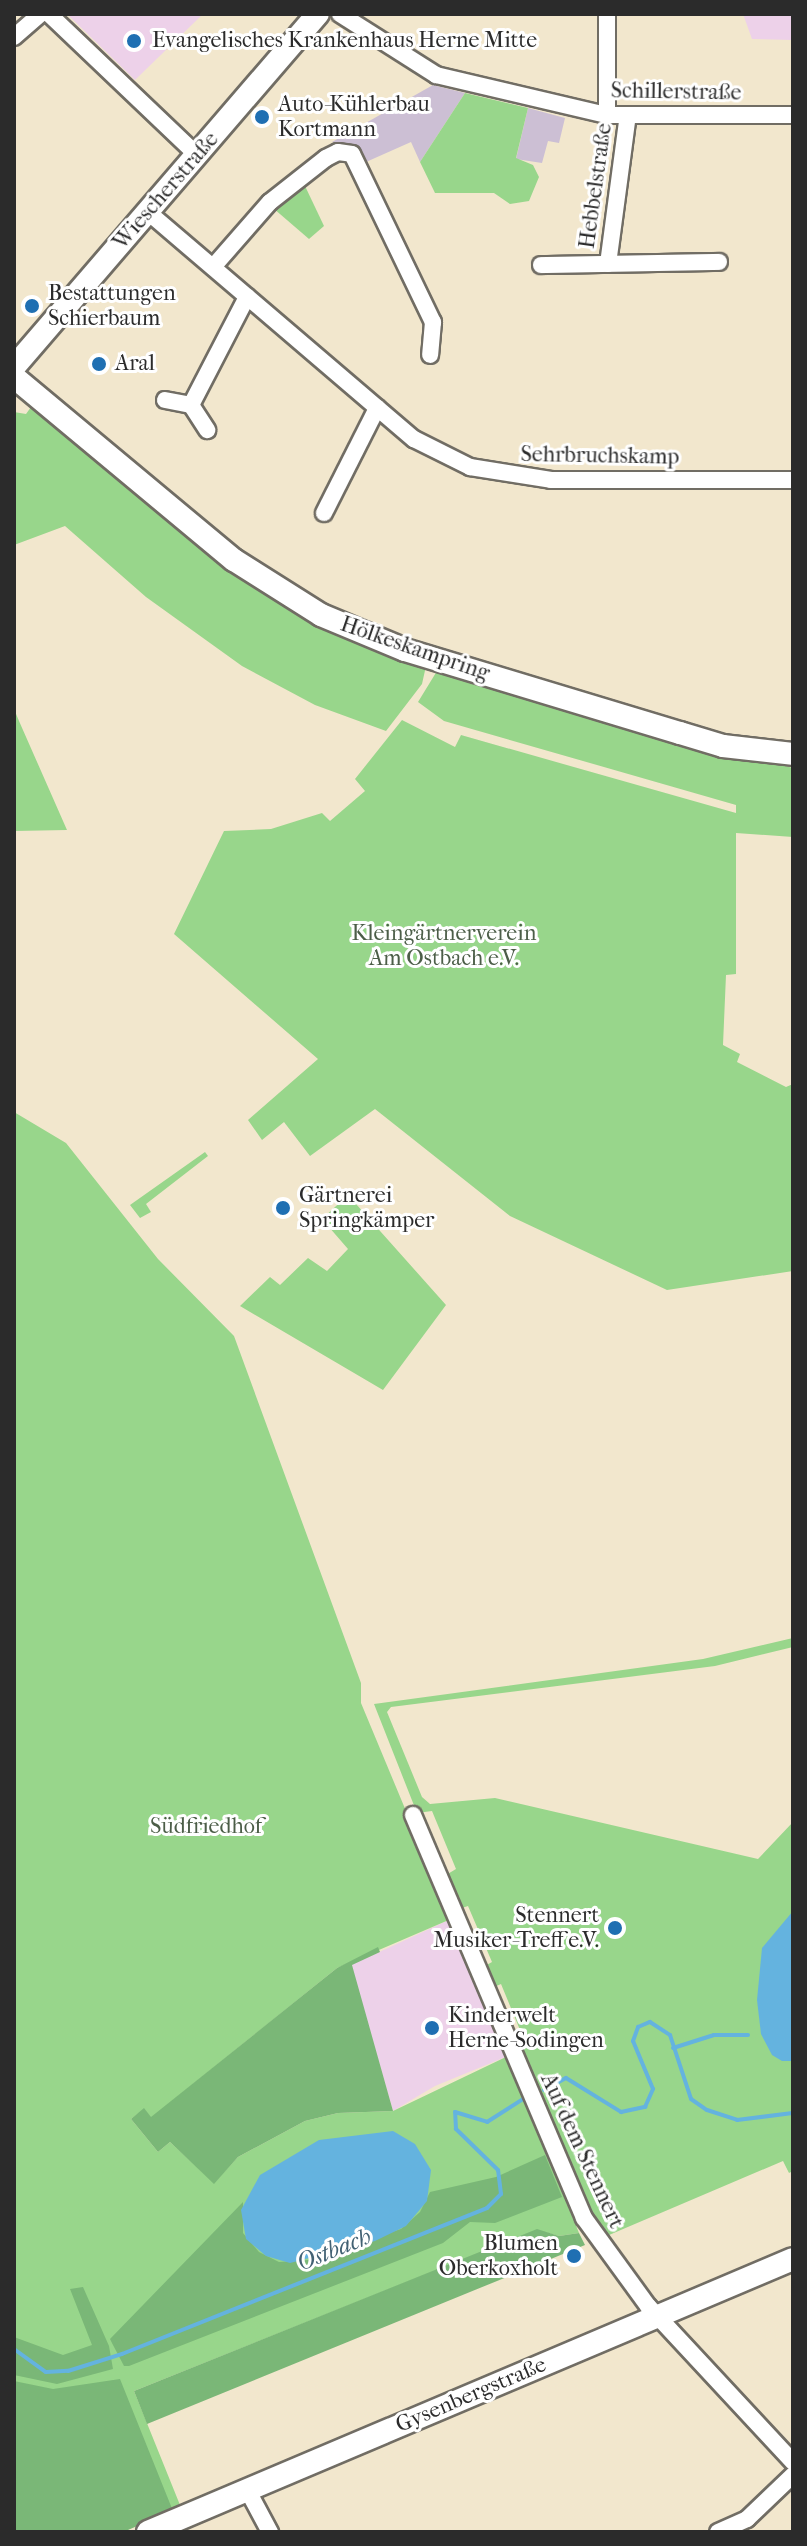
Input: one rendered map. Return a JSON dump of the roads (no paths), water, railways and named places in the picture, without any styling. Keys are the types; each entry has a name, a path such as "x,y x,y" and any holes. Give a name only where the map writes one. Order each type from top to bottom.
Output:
{"street":[{"path":"14,37 40,14"},
{"path":"49,14 197,155"},
{"name":"Wiescherstraße","path":"14,367 318,14"},
{"name":"Schillerstraße","path":"340,14 436,75 607,115 793,115"},
{"path":"607,14 607,115"},
{"name":"Hebbelstraße","path":"608,264 628,115"},
{"path":"213,267 270,202 326,158 338,152 352,154 433,322 430,355"},
{"name":"Sehrbruchskamp","path":"148,212 377,408 444,455 521,479 793,480"},
{"name":"Hebbelstraße","path":"541,265 719,262"},
{"path":"191,405 247,297"},
{"name":"Hölkeskampring","path":"14,377 234,560 321,615 405,650 723,746 793,754"},
{"path":"165,400 191,405 207,430"},
{"path":"324,513 377,408"},
{"name":"Auf dem Stennert","path":"413,1815 578,2206 597,2240 657,2316 793,2462"},
{"name":"Gysenbergstraße","path":"148,2532 793,2259"},
{"path":"718,2532 747,2519 793,2475"},
{"path":"248,2491 270,2532"}],"water":[{"path":"793,1911 793,2061 782,2061 772,2055 761,2034 757,2000 762,1948"},
{"path":"393,2131 415,2144 431,2170 427,2201 406,2226 375,2241 290,2263 266,2256 246,2239 241,2210 260,2175 319,2140"}],"waterway":[{"name":"Ostbach","path":"544,2090 566,2078 621,2112 645,2107 653,2089 633,2041 638,2027 650,2022 670,2035 691,2099 707,2110 737,2120 793,2113"},
{"path":"673,2048 714,2035 748,2035"},
{"name":"Ostbach","path":"14,2349 46,2372 68,2371 122,2354 487,2208 501,2194 498,2170 456,2129 455,2112 487,2122 523,2099"}],"place":[{"name":"Evangelisches Krankenhaus Herne Mitte","path":"134,41"},
{"name":"Auto-Kühlerbau Kortmann","path":"262,117"},
{"name":"Bestattungen Schierbaum","path":"32,306"},
{"name":"Aral","path":"99,364"},
{"name":"Gärtnerei Springkämper","path":"283,1208"},
{"name":"Stennert Musiker-Treff e.V.","path":"615,1928"},
{"name":"Kinderwelt Herne-Sodingen","path":"432,2028"},
{"name":"Blumen Oberkoxholt","path":"574,2256"}],"park label":[{"name":"Kleingärtnerverein Am Ostbach e.V.","path":"444,946"},
{"name":"Südfriedhof","path":"206,1827"}]}
